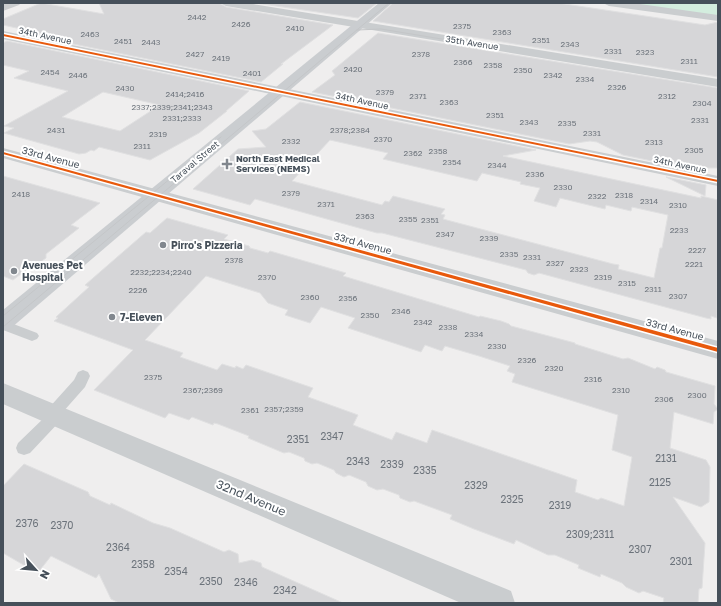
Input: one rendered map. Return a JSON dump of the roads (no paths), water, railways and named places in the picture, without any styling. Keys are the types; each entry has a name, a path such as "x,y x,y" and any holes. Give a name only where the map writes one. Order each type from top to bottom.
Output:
{"street":[{"path":"3,8 15,3"},
{"name":"35th Avenue","path":"226,3 718,83"},
{"name":"Taraval Street","path":"3,322 386,3"},
{"path":"609,3 718,18"},
{"name":"34th Avenue","path":"3,36 718,181"},
{"name":"33rd Avenue","path":"3,153 718,350"},
{"name":"32nd Avenue","path":"3,393 498,603"}],"lane":[{"path":"3,325 32,336"},
{"path":"24,448 54,415 80,383 83,376"}],"tram line":[{"path":"3,327 389,3"},
{"path":"357,30 381,29 496,48"},
{"path":"3,316 221,137"}],"place":[{"name":"North East Medical Services (NEMS)","path":"227,164"},
{"name":"Pirro's Pizzeria","path":"163,245"},
{"name":"Avenues Pet Hospital","path":"14,271"},
{"name":"7-Eleven","path":"112,317"}]}
